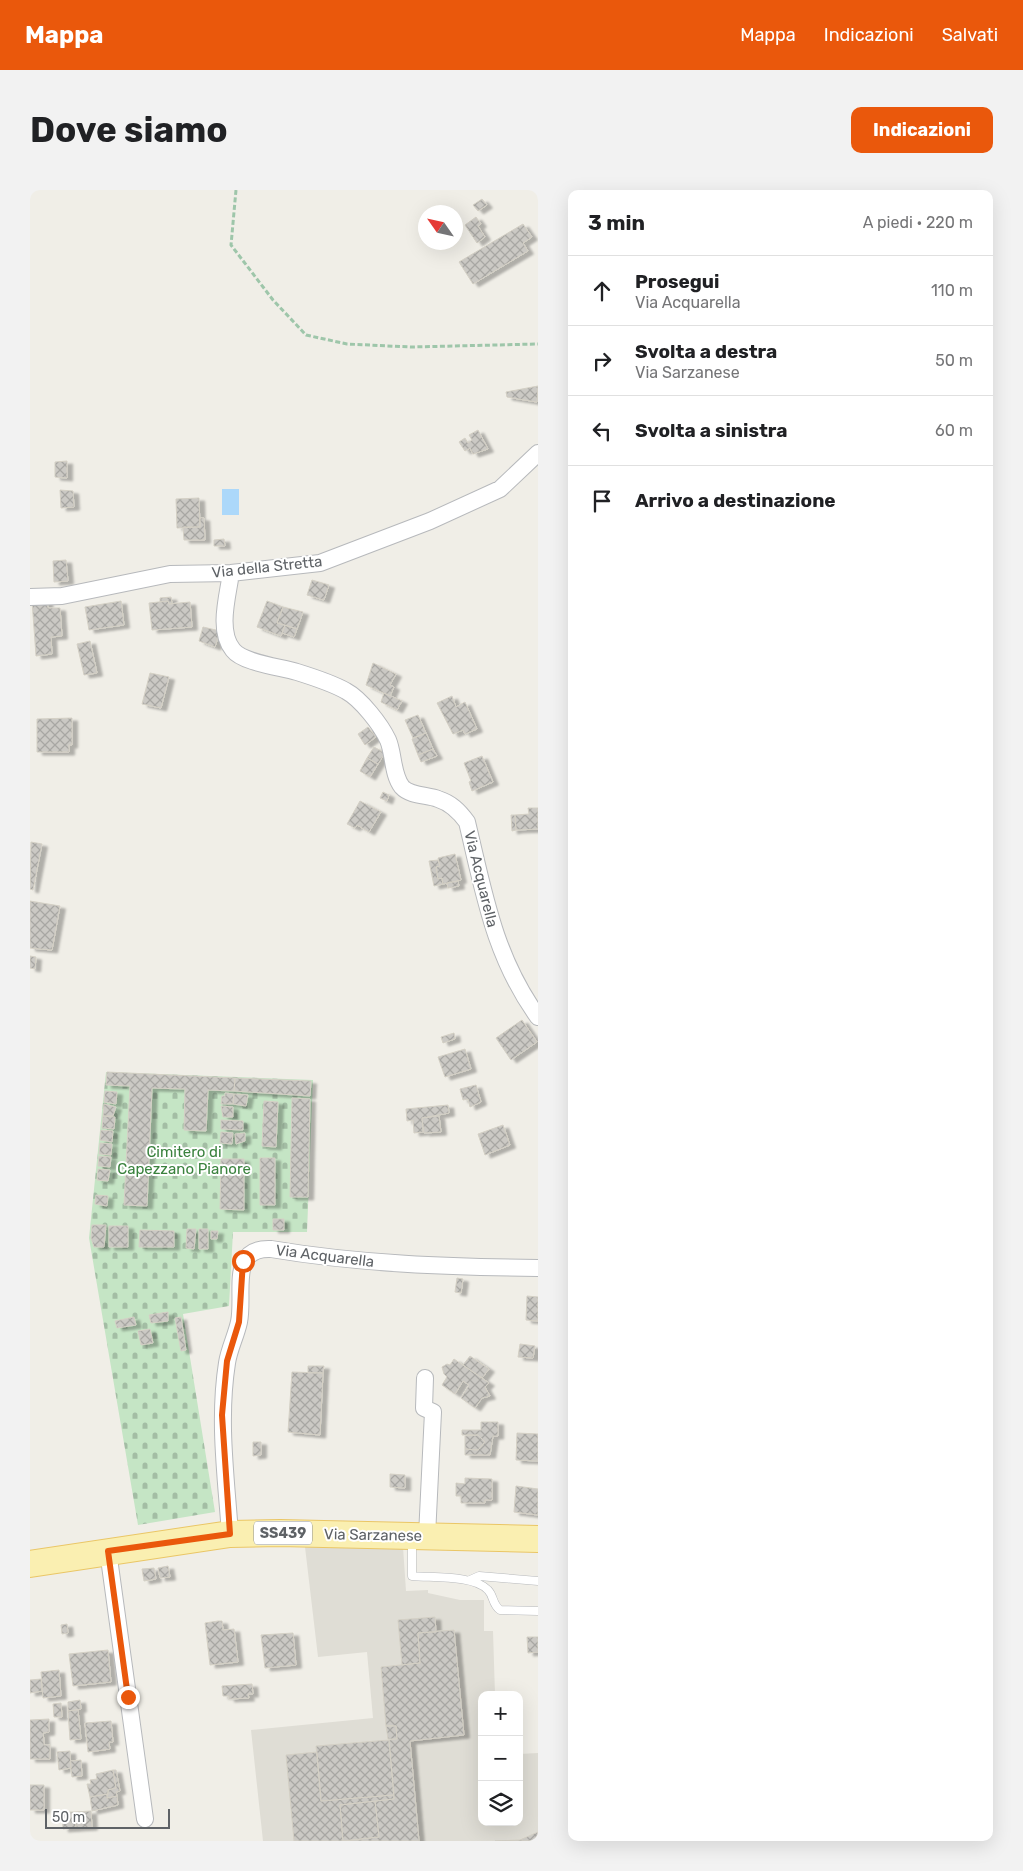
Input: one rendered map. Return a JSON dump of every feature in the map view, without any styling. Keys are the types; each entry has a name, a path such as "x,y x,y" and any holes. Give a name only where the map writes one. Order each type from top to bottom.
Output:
{"main road":[{"name":"Via Sarzanese","path":"30,1564 230,1534 538,1539"}],"street":[{"name":"Via della Stretta","path":"30,597 62,596 170,574 231,573 320,563 422,525 500,489 538,453"},
{"name":"Via Acquarella","path":"231,573 225,632 227,642 234,652 244,658 297,672 346,691 361,702 388,740 396,774 403,788 413,793 440,799 458,810 467,822 493,928 506,965 538,1017"},
{"name":"Via Acquarella","path":"230,1534 222,1415 227,1361 239,1322 243,1261 250,1252 265,1248 370,1262 425,1266 538,1268"},
{"path":"420,1536 433,1412 424,1408 425,1378"},
{"path":"108,1551 145,1818"}],"lane":[{"path":"420,1536 412,1576 470,1580 488,1589 494,1603 500,1610 538,1611"},
{"path":"470,1580 479,1576 538,1581"},
{"path":"492,1596 495,1584 501,1579"}],"path":[{"path":"236,190 231,245 272,300 306,335 347,344 411,346 538,344"}],"shaded area":[{"path":"305,1547 403,1547 406,1591 428,1590 428,1593 460,1600 484,1600 484,1631 493,1631 495,1691 478,1691 478,1826 523,1826 523,1754 538,1753 538,1841 263,1841 251,1730 373,1718 367,1652 318,1657"}],"green space":[{"name":"Cimitero di Capezzano Pianore","path":"106,1072 313,1080 307,1232 233,1232 229,1306 183,1314 215,1512 138,1525 89,1238"}],"water":[{"path":"222,489 239,489 239,515 222,515"}],"building":[{"path":"482,199 487,205 478,211 473,205"},
{"path":"476,217 481,224 478,226 485,237 477,243 465,225"},
{"path":"523,224 532,237 523,243 528,251 473,284 459,262"},
{"path":"538,386 537,402 507,397 506,392"},
{"path":"478,430 488,449 473,454 470,448 465,451 459,442 465,438 468,443 472,440 469,435"},
{"path":"67,461 67,478 55,477 55,462"},
{"path":"60,490 73,491 74,507 61,508"},
{"path":"199,498 200,527 177,528 176,499"},
{"path":"200,518 204,518 205,540 184,540 183,527 200,527"},
{"path":"224,539 225,546 214,546 214,540"},
{"path":"66,560 68,581 54,582 53,561"},
{"path":"312,580 329,585 324,600 307,595"},
{"path":"171,597 172,604 169,604 168,601 160,602 160,598"},
{"path":"32,601 47,601 48,608 60,608 62,636 51,637 52,654 36,656"},
{"path":"121,601 124,625 89,630 85,607"},
{"path":"168,601 169,604 190,602 192,627 152,630 149,603"},
{"path":"267,601 283,607 277,623 285,625 281,636 257,627"},
{"path":"283,607 303,612 297,629 277,623"},
{"path":"285,625 297,629 294,637 282,633"},
{"path":"203,627 220,631 215,647 199,641"},
{"path":"90,641 97,673 84,675 77,644"},
{"path":"373,663 396,674 390,685 394,687 390,696 366,685"},
{"path":"150,673 169,677 161,708 142,704"},
{"path":"384,693 402,701 397,710 381,702"},
{"path":"452,696 456,707 465,702 477,729 465,734 463,730 453,734 437,703"},
{"path":"418,715 426,733 413,738 405,720"},
{"path":"72,718 72,745 69,745 69,752 37,752 37,719"},
{"path":"368,727 376,737 365,745 358,734"},
{"path":"426,733 433,749 418,755 412,739"},
{"path":"374,747 385,753 378,764 367,758"},
{"path":"433,749 437,756 421,762 418,755"},
{"path":"482,756 493,782 472,791 469,782 471,781 464,763"},
{"path":"367,758 378,764 370,777 360,771"},
{"path":"383,792 389,795 387,801 380,798"},
{"path":"360,801 381,812 369,832 357,825 355,828 347,824"},
{"path":"528,808 538,808 538,829 516,830 515,815 529,814"},
{"path":"511,815 515,815 516,830 512,831"},
{"path":"31,842 42,844 33,890 30,889"},
{"path":"455,854 461,880 443,884 442,878 438,879 436,867 440,866 438,858"},
{"path":"438,860 440,866 436,867 438,879 442,878 443,884 434,886 429,861"},
{"path":"458,881 459,886 448,888 447,883"},
{"path":"30,901 60,906 52,950 30,948"},
{"path":"30,956 36,957 35,969 30,968"},
{"path":"522,1020 537,1042 511,1060 496,1038"},
{"path":"454,1033 455,1039 443,1043 441,1037"},
{"path":"465,1049 471,1069 445,1077 438,1057"},
{"path":"107,1072 235,1078 234,1091 208,1090 206,1131 184,1130 185,1089 152,1088 147,1206 124,1205 130,1086 106,1085"},
{"path":"235,1078 311,1081 310,1096 234,1091"},
{"path":"476,1085 481,1102 470,1107 468,1099 463,1100 460,1089"},
{"path":"105,1091 117,1092 116,1104 104,1102"},
{"path":"225,1093 234,1094 233,1104 221,1104 222,1096 225,1096"},
{"path":"234,1094 248,1095 246,1106 233,1104"},
{"path":"292,1098 310,1099 308,1197 290,1197"},
{"path":"264,1101 278,1102 276,1147 262,1146"},
{"path":"104,1104 116,1107 113,1116 103,1116"},
{"path":"448,1105 449,1113 422,1118 423,1132 414,1133 413,1120 407,1121 406,1109"},
{"path":"221,1106 233,1107 233,1117 223,1117"},
{"path":"103,1116 115,1117 114,1129 102,1128"},
{"path":"439,1116 441,1132 424,1133 422,1118"},
{"path":"221,1120 243,1121 243,1130 221,1129"},
{"path":"503,1125 510,1145 485,1155 478,1134"},
{"path":"101,1130 113,1131 112,1142 100,1140"},
{"path":"221,1132 233,1133 232,1144 220,1143"},
{"path":"245,1133 245,1141 236,1144 235,1134"},
{"path":"100,1143 112,1144 111,1155 99,1154"},
{"path":"99,1156 111,1157 110,1167 98,1166"},
{"path":"260,1158 275,1158 275,1205 260,1205"},
{"path":"221,1159 244,1159 244,1210 220,1209"},
{"path":"98,1169 110,1170 108,1181 97,1180"},
{"path":"96,1195 108,1196 107,1206 95,1204"},
{"path":"273,1219 284,1219 284,1230 273,1230"},
{"path":"92,1225 106,1225 104,1247 94,1247 91,1238"},
{"path":"109,1226 128,1226 128,1247 109,1247"},
{"path":"187,1229 196,1229 194,1249 186,1248"},
{"path":"199,1229 208,1229 208,1249 199,1249"},
{"path":"140,1230 174,1231 174,1247 139,1247"},
{"path":"211,1231 218,1231 217,1239 211,1239"},
{"path":"457,1278 463,1279 461,1293 455,1292"},
{"path":"527,1296 538,1297 538,1321 526,1320"},
{"path":"168,1312 168,1321 151,1323 149,1315"},
{"path":"134,1317 136,1325 117,1328 115,1321"},
{"path":"181,1317 186,1350 181,1351 175,1318"},
{"path":"150,1329 153,1343 141,1345 138,1331"},
{"path":"520,1344 535,1346 533,1358 518,1357"},
{"path":"470,1356 489,1369 482,1378 463,1365"},
{"path":"454,1359 489,1383 485,1387 490,1396 482,1398 475,1408 461,1398 469,1385 463,1381 455,1394 442,1385 447,1377 442,1367 447,1364 450,1365"},
{"path":"308,1366 324,1366 323,1373 308,1373"},
{"path":"292,1372 323,1373 320,1435 288,1432"},
{"path":"481,1422 498,1422 498,1436 493,1436 490,1455 465,1455 465,1449 478,1450 485,1442 478,1435 462,1435 462,1430 481,1430"},
{"path":"517,1433 538,1434 538,1461 516,1460"},
{"path":"478,1435 485,1442 478,1450 465,1449 465,1436"},
{"path":"253,1442 261,1442 261,1455 253,1456"},
{"path":"390,1474 405,1475 405,1488 390,1487"},
{"path":"465,1478 492,1479 492,1500 485,1500 485,1503 461,1503 461,1496 456,1496 456,1483 465,1484"},
{"path":"516,1486 538,1489 538,1515 514,1512"},
{"path":"168,1566 170,1577 160,1578 158,1568"},
{"path":"154,1568 156,1579 144,1581 142,1569"},
{"path":"435,1617 436,1632 418,1633 420,1663 402,1665 398,1620"},
{"path":"222,1621 223,1630 234,1629 238,1662 210,1665 205,1623"},
{"path":"67,1624 68,1633 62,1634 61,1625"},
{"path":"454,1630 464,1735 410,1741 419,1841 343,1841 379,1837 375,1801 394,1799 389,1740 397,1739 396,1726 386,1726 381,1667 420,1663 418,1633"},
{"path":"293,1633 296,1665 265,1668 261,1635"},
{"path":"527,1637 538,1637 538,1652 528,1653"},
{"path":"108,1650 111,1682 73,1686 69,1654"},
{"path":"59,1670 61,1696 43,1698 41,1672"},
{"path":"41,1679 42,1691 30,1693 30,1680"},
{"path":"252,1684 253,1694 248,1694 249,1698 229,1699 229,1696 223,1696 222,1686"},
{"path":"80,1700 81,1709 68,1711 68,1702"},
{"path":"61,1703 62,1717 54,1717 53,1704"},
{"path":"78,1710 81,1739 70,1740 68,1711"},
{"path":"49,1719 49,1732 43,1733 44,1745 50,1745 50,1759 30,1759 30,1720"},
{"path":"111,1721 113,1742 109,1742 110,1749 88,1752 85,1723"},
{"path":"386,1726 396,1726 397,1739 388,1739"},
{"path":"389,1740 394,1795 321,1801 316,1746"},
{"path":"70,1751 71,1768 59,1770 57,1752"},
{"path":"317,1752 321,1801 394,1795 394,1799 340,1805 343,1841 294,1841 286,1755"},
{"path":"81,1760 82,1776 72,1777 70,1761"},
{"path":"113,1770 116,1788 108,1790 109,1794 90,1797 87,1784 91,1784 90,1780 97,1779 96,1774"},
{"path":"113,1770 116,1770 120,1791 116,1792 117,1796 107,1798 108,1790 116,1788"},
{"path":"30,1785 44,1785 44,1810 30,1810"},
{"path":"107,1794 107,1798 117,1796 118,1805 92,1811 90,1797"},
{"path":"375,1801 379,1837 343,1841 340,1805"},
{"path":"91,1811 92,1827 76,1828 75,1812"},
{"path":"62,1812 75,1812 76,1828 63,1829"},
{"path":"538,1832 538,1841 495,1841 520,1840"}],"route":[{"path":"128,1697 108,1551 230,1534 222,1415 227,1361 239,1322 243,1261"}]}
